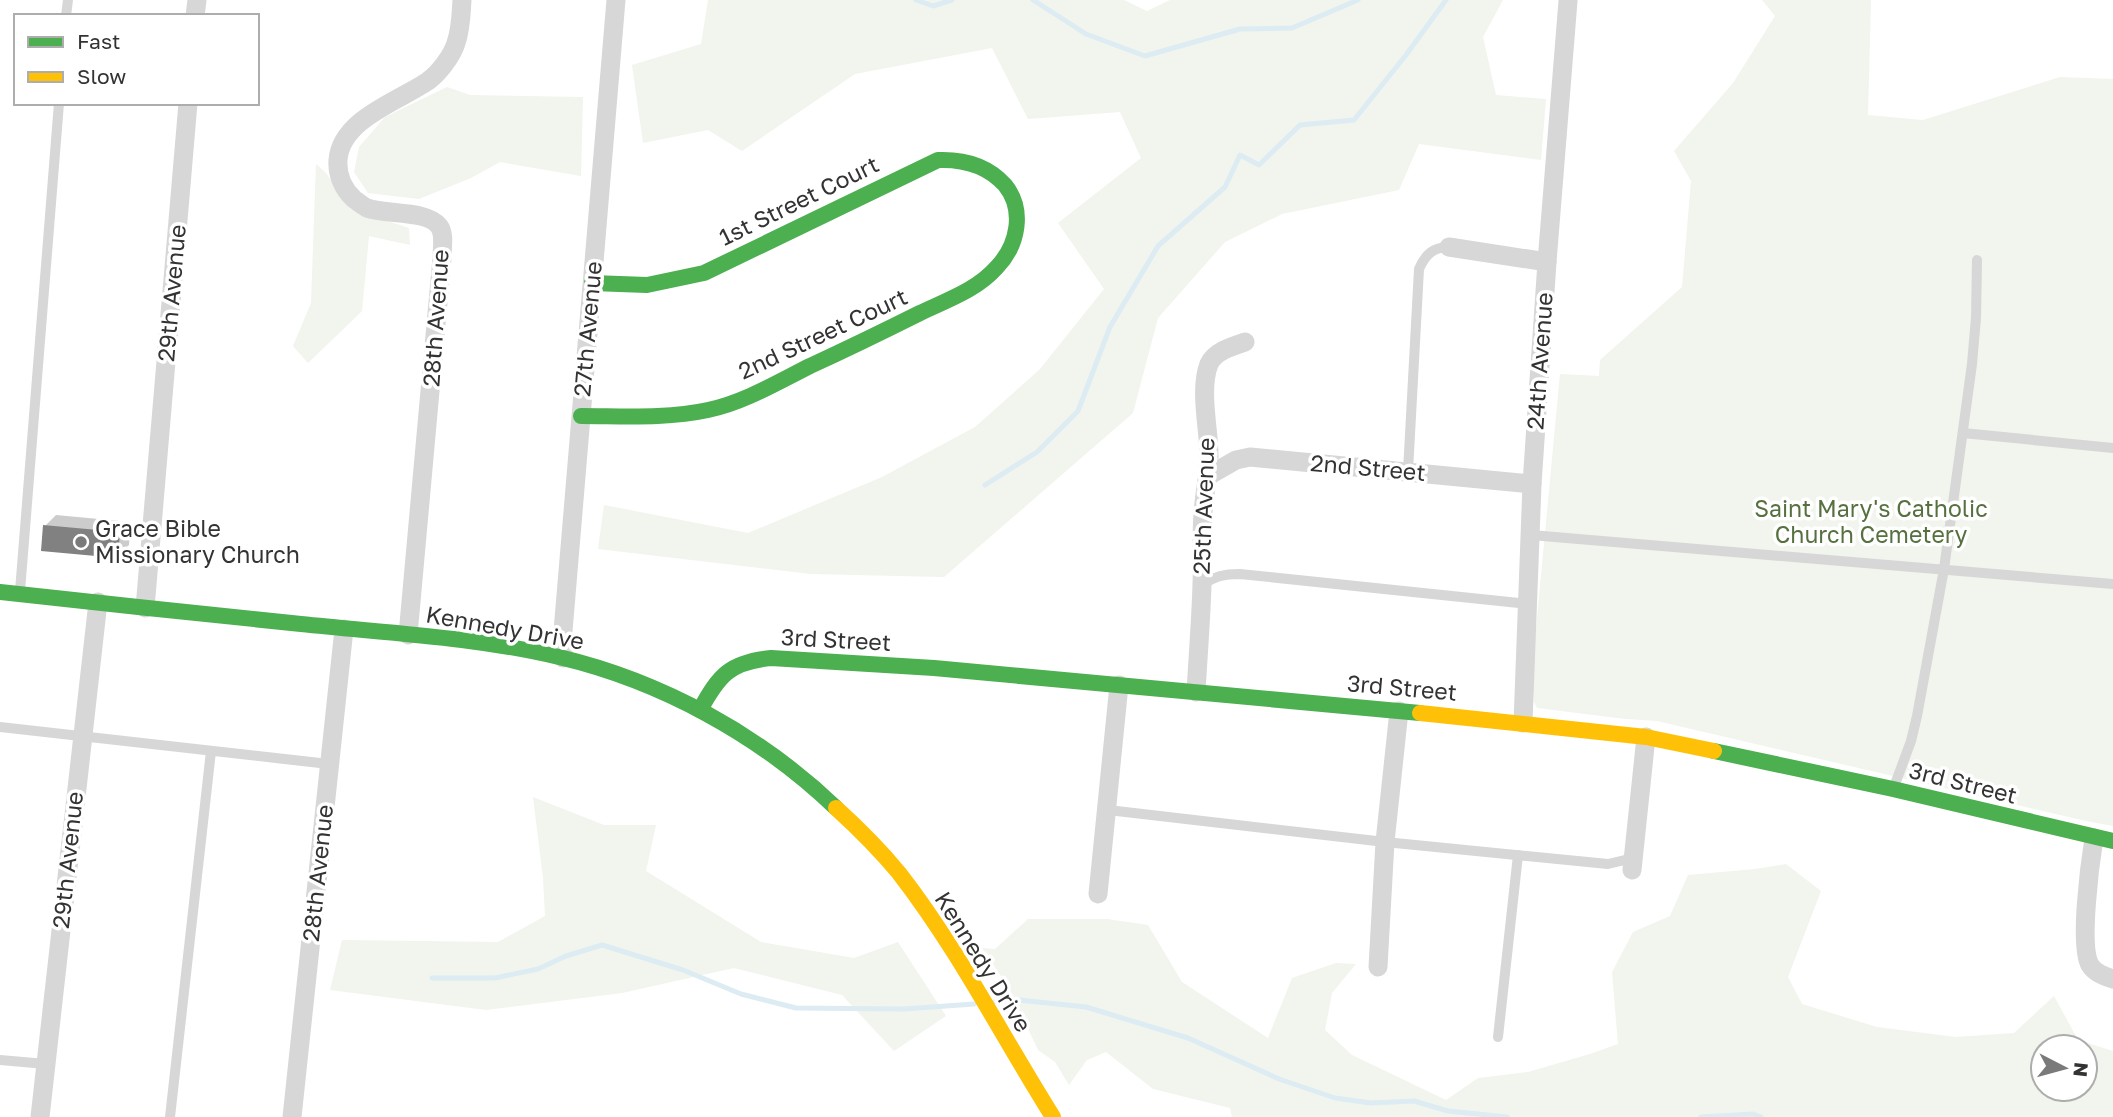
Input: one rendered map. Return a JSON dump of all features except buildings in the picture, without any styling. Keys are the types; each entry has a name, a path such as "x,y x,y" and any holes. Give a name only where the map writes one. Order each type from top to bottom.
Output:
{"street":[{"name":"28th Avenue","path":"408,635 443,258 442,233 432,219 368,208 359,202 348,194 342,183 338,162 340,150 354,128 391,102 430,80 439,70 456,44 463,0"},
{"name":"27th Avenue","path":"563,657 616,0"},
{"name":"24th Avenue","path":"1523,723 1532,484 1567,1"},
{"name":"29th Avenue","path":"145,608 188,105"},
{"name":"1st Street Court","path":"592,283 648,285 704,273 938,160 964,160 978,164 993,174 1012,195"},
{"name":"2nd Street Court","path":"581,416 690,414 725,406 854,347 946,300 981,281 1008,255 1014,241 1017,216 1012,195"},
{"path":"1449,247 1547,261"},
{"name":"25th Avenue","path":"1196,692 1203,513 1209,476 1205,410 1209,365 1224,350 1245,342"},
{"name":"2nd Street","path":"1209,476 1236,460 1250,457 1532,484"},
{"name":"Kennedy Drive","path":"0,592 408,635 563,657 610,672 700,710 762,747 811,785 896,870 933,920 1053,1117"},
{"name":"29th Avenue","path":"40,1117 98,602"},
{"name":"28th Avenue","path":"292,1117 344,629"},
{"name":"3rd Street","path":"700,710 712,687 732,666 753,659 771,658 934,668 1196,692 1646,737 1894,789 2103,840"},
{"path":"1098,894 1119,685"},
{"path":"1378,967 1385,842 1399,711"},
{"path":"1632,864 1646,737"},
{"path":"2103,840 2086,923 2087,958 2097,973 2113,979"}],"lane":[{"path":"20,594 59,105"},
{"path":"1408,471 1419,269 1429,253 1439,247 1449,247"},
{"path":"1894,789 1917,716 1944,569 1976,318 1977,260"},
{"path":"1963,433 2113,448"},
{"path":"1531,535 2113,584"},
{"path":"1202,586 1223,574 1240,574 1520,604 1528,602"},
{"path":"0,727 329,764"},
{"path":"170,1117 211,751"},
{"path":"1108,810 1385,842 1608,864 1632,864"},
{"path":"1498,1037 1518,855"},
{"path":"0,1060 46,1064"}],"green space":[{"path":"708,0 1124,0 1147,11 1170,0 1503,0 1483,37 1496,95 1546,99 1541,160 1419,144 1399,190 1282,214 1225,242 1158,318 1133,413 944,577 811,574 598,549 604,505 748,533 882,477 975,427 1040,369 1104,289 1058,223 1141,158 1120,112 1028,119 992,48 855,74 742,151 708,130 643,143 632,65 701,44"},
{"name":"Saint Mary's Catholic Church Cemetery","path":"1762,0 1871,0 1868,115 1923,120 2060,77 2113,79 2113,826 1657,721 1537,708 1534,702 1532,671 1560,374 1599,376 1600,360 1682,287 1691,181 1674,151 1733,83 1775,16"},
{"path":"447,87 470,95 583,97 581,176 500,162 471,178 419,199 368,193 354,172 359,147 385,117"},
{"path":"316,164 326,173 351,209 409,228 410,245 369,236 362,311 308,363 293,346 311,303"},
{"path":"533,797 604,825 656,825 646,871 761,942 854,958 898,942 946,1016 894,1051 842,995 734,968 622,993 486,1010 330,990 342,940 498,942 545,916"},
{"path":"1786,864 1821,891 1788,977 1802,1004 1877,1027 1956,1037 2014,1033 2054,996 2074,1033 2029,1033 2029,1103 2099,1103 2099,1047 2113,1051 2113,1117 1232,1117 1230,1108 1153,1089 1106,1052 1087,1060 1069,1085 1055,1062 1038,1050 1009,988 982,948 995,949 1028,919 1107,919 1148,925 1182,982 1268,1038 1292,978 1336,963 1356,964 1332,993 1325,1030 1352,1055 1446,1100 1478,1078 1528,1072 1618,1044 1612,972 1633,932 1670,916 1688,875"}],"waterway":[{"path":"916,0 933,6 952,0"},
{"path":"1033,0 1086,34 1145,56 1240,29 1292,28 1358,0"},
{"path":"985,485 1037,452 1078,411 1110,327 1158,246 1225,187 1240,155 1259,165 1300,125 1354,120 1446,0"},
{"path":"432,978 495,978 538,969 566,956 602,945 683,970 741,994 796,1008 904,1009 974,1004"},
{"path":"994,1002 1019,1000 1086,1007 1188,1038 1279,1079 1335,1098 1371,1103 1414,1101 1448,1111 1507,1117"},
{"path":"1701,1117 1753,1114 1761,1117"}],"traffic: fast":[{"path":"581,416 661,416 692,413 721,407 760,391 951,299 980,282 997,267 1010,248 1017,216 1015,205 1005,185 991,173 966,162 938,160 704,273 647,285 592,283"},
{"path":"0,592 431,636 559,657 635,680 707,714 775,757 836,808"},
{"path":"700,710 713,688 727,672 745,663 771,658 934,668 1420,713"},
{"path":"1714,751 1893,789 2113,841"}],"traffic: slow":[{"path":"1420,713 1646,737 1714,751"},
{"path":"836,808 884,856 920,902 960,962 1053,1117"}],"place":[{"name":"Grace Bible Missionary Church","path":"81,542"}]}
